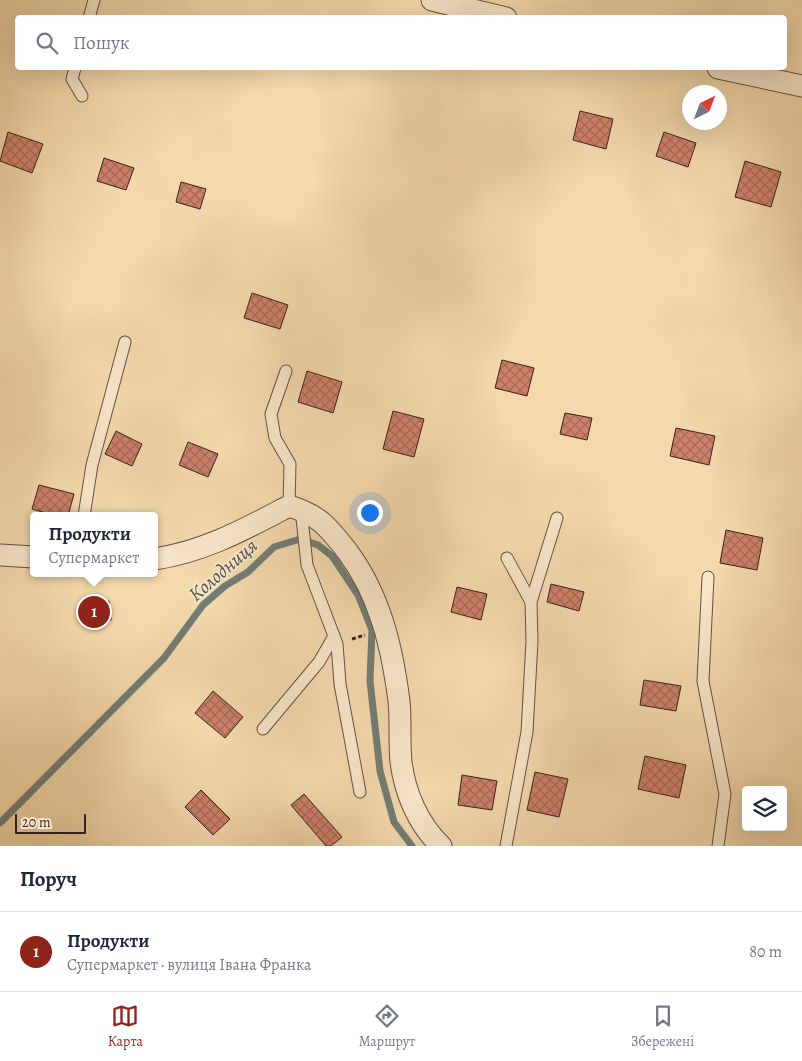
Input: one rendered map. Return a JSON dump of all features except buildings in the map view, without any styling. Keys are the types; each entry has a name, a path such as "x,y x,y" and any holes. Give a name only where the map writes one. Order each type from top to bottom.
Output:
{"street":[{"path":"432,0 494,15"},
{"path":"727,70 802,86"},
{"path":"158,559 180,556 297,513 310,512 330,530 353,559 372,594 389,639 399,702 401,763 413,808 441,846"},
{"path":"0,555 30,557"}],"lane":[{"path":"90,15 94,0"},
{"path":"74,70 72,79 82,96"},
{"path":"85,512 92,465 125,342"},
{"path":"286,371 270,414 275,438 290,464 307,565 334,636 360,792"},
{"path":"506,846 526,732 532,641 531,602 557,518"},
{"path":"507,558 531,602"},
{"path":"708,577 703,681 725,794 718,846"},
{"path":"263,729 319,662 334,636"}],"waterway":[{"name":"Колодниця","path":"0,823 164,658 203,605 225,586 248,572 274,547 300,539 318,545 332,556 358,595 372,630 370,681 380,771 394,822 412,846"}],"place":[{"name":"Продукти","path":"94,612"}]}
